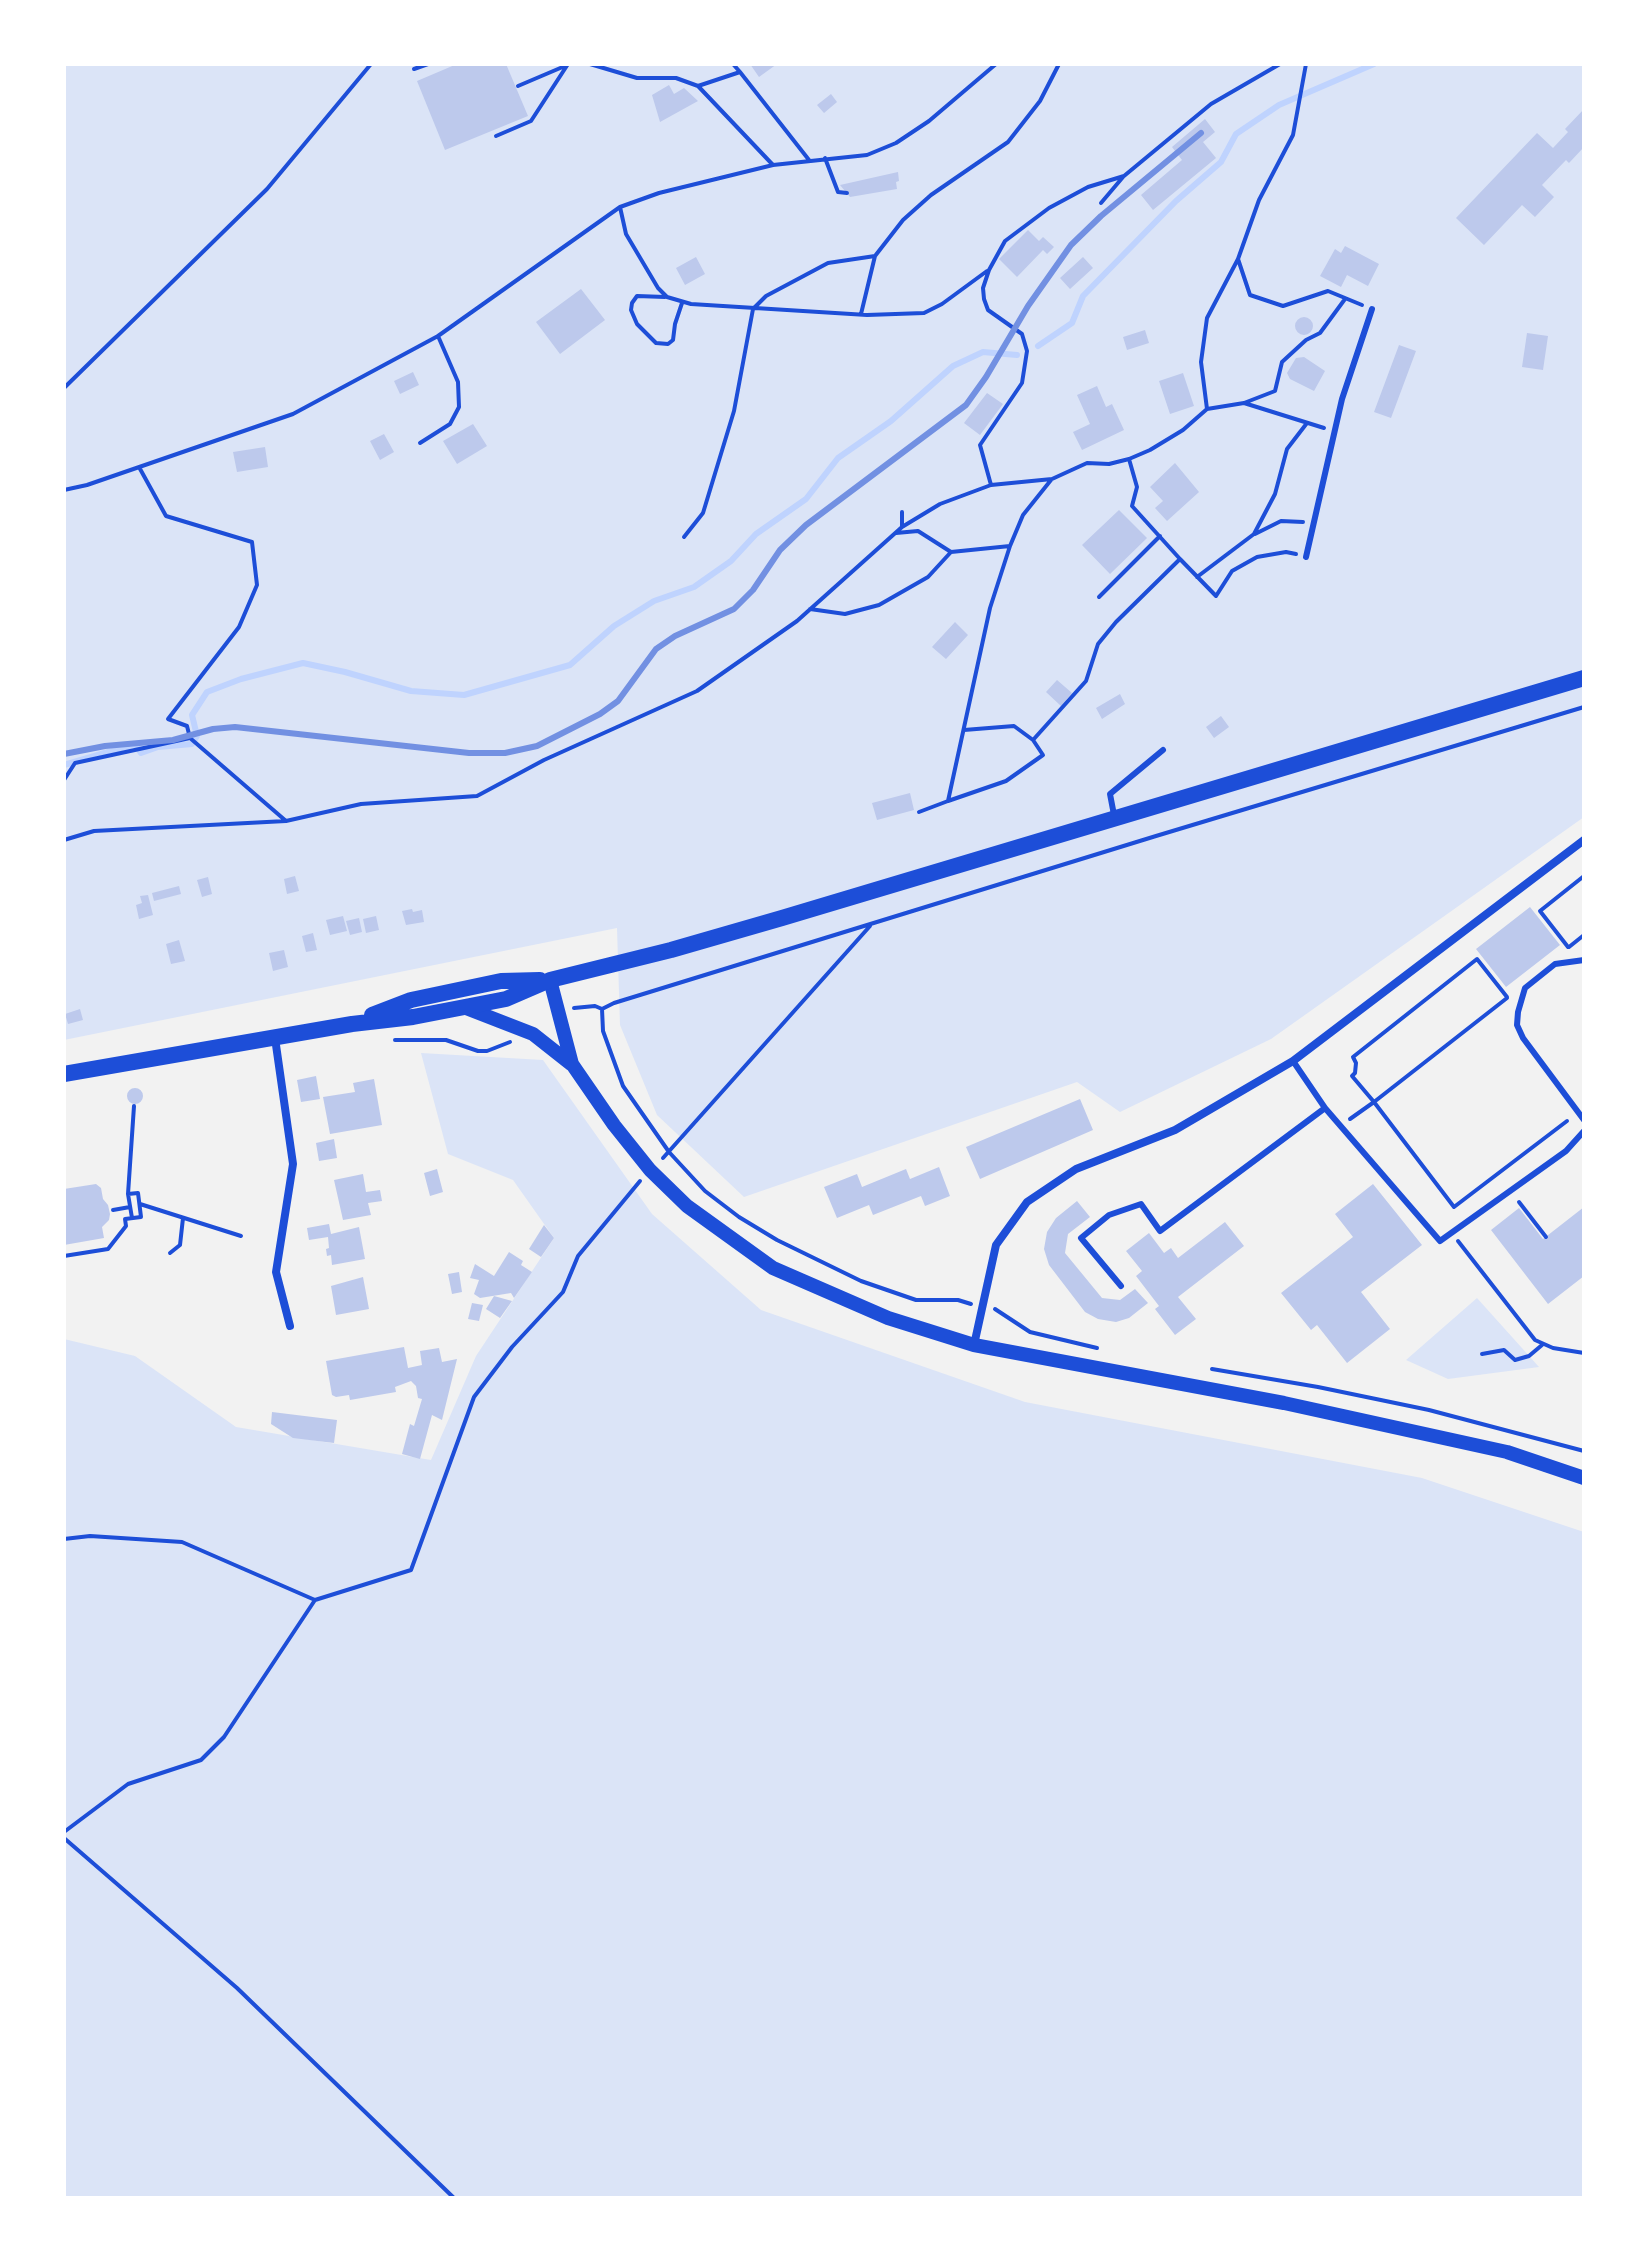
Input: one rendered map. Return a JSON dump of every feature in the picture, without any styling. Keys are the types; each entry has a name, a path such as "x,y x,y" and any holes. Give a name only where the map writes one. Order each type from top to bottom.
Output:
{"main road":[{"path":"64,1074 506,999 550,980 671,950 1584,678"},
{"path":"352,1024 411,1000 501,981 550,980"}],"street":[{"path":"974,1345 996,1245 1027,1202 1076,1169 1175,1130 1293,1061 1584,840"},
{"path":"550,980 572,1064"},
{"path":"466,1008 518,1026 572,1064 650,1170 687,1206 773,1268 888,1318 974,1345 1284,1403 1507,1452 1584,1478"},
{"path":"275,1038 293,1164 276,1272 290,1326"}],"lane":[{"path":"1306,557 1342,399 1372,309"},
{"path":"1115,819 1110,794 1163,750"},
{"path":"1584,960 1555,964 1525,988 1517,1025 1523,1038 1584,1120"},
{"path":"1293,1061 1325,1108 1440,1241 1566,1151 1584,1131"},
{"path":"1121,1286 1081,1238 1109,1215 1141,1204 1160,1231 1325,1108"}],"path":[{"path":"64,388 267,189 371,64"},
{"path":"414,69 428,64"},
{"path":"590,64 637,78 676,78 698,86 773,165"},
{"path":"733,64 809,160"},
{"path":"64,490 293,414 438,336 620,207 659,193 773,165 867,155 896,143 929,121 996,64"},
{"path":"861,314 875,256 903,220 931,195 1008,142 1040,101 1059,64"},
{"path":"1101,203 1124,176 1211,104 1280,64"},
{"path":"1207,409 1201,362 1207,318 1238,259 1259,200 1293,135 1306,64"},
{"path":"518,86 567,65"},
{"path":"496,136 531,121 567,65"},
{"path":"698,86 740,72"},
{"path":"825,158 838,192 847,193"},
{"path":"991,485 980,445 1022,383 1027,351 1022,334 988,310 983,288 989,270 1005,241 1033,218 1088,187 1124,176"},
{"path":"620,207 626,234 658,288 667,297"},
{"path":"684,537 703,513 734,411 753,309 766,296 828,263 875,256"},
{"path":"1238,259 1250,295 1283,306 1328,291 1372,309"},
{"path":"682,302 673,340 668,344 648,339 631,310 637,296 753,309 861,314 924,313 942,304 989,270"},
{"path":"64,840 94,831 286,821 361,804 477,796 544,760 697,691 810,609 902,527 940,504 991,485 1052,479 1087,463 1109,464 1129,459 1183,430 1207,409 1244,403 1275,391 1282,362 1306,340 1320,333 1345,298"},
{"path":"420,443 450,424 459,407 458,382 438,336"},
{"path":"1244,403 1334,431"},
{"path":"1254,534 1275,494 1287,449 1307,423"},
{"path":"1129,459 1137,487 1132,506 1216,596 1232,571 1257,557 1286,552 1306,557"},
{"path":"139,467 166,516 252,542 257,585 239,627 168,719 187,726 191,738 286,821"},
{"path":"948,801 990,608 1010,546 1023,515 1052,479"},
{"path":"902,512 902,527"},
{"path":"1197,577 1254,534 1281,521 1313,525"},
{"path":"893,534 918,531 951,552 1010,546"},
{"path":"1099,597 1160,536"},
{"path":"810,609 845,614 879,605 928,577 951,552"},
{"path":"1033,740 1086,681 1098,644 1180,559"},
{"path":"557,1011 595,1006 602,1009 1584,707"},
{"path":"919,812 1006,781 1043,755 1033,740 1014,726 964,730"},
{"path":"64,780 75,763 191,738"},
{"path":"1568,947 1540,911 1584,876"},
{"path":"454,2198 237,1988 64,1835 128,1784 201,1760 224,1737 315,1600 411,1570 474,1397 512,1347 563,1292 578,1256 650,1170 872,924"},
{"path":"1507,997 1477,959 1353,1057 1356,1063 1352,1076 1454,1207 1579,1113"},
{"path":"1342,1125 1507,997 1525,988"},
{"path":"602,1009 603,1031 623,1086 669,1152 705,1191 739,1217 777,1240 896,1295 916,1300 958,1300 1000,1310 1004,1316 1030,1332 1097,1348"},
{"path":"389,1040 446,1040 487,1051 513,1040 518,1026"},
{"path":"132,1218 128,1194 134,1106"},
{"path":"1510,1191 1546,1237"},
{"path":"64,1256 108,1249 126,1226 125,1219 141,1217 138,1193 128,1194"},
{"path":"139,1204 241,1236"},
{"path":"113,1210 130,1207"},
{"path":"170,1253 180,1245 183,1218"},
{"path":"1452,1233 1535,1340 1542,1345 1584,1353"},
{"path":"1482,1354 1504,1350 1515,1360 1529,1356 1542,1345"},
{"path":"1202,1367 1429,1410 1584,1451"},
{"path":"64,1539 90,1536 182,1542 315,1600"}],"shaded area":[{"path":"64,64 1584,64 1584,817 1271,1039 1120,1112 1077,1082 744,1197 657,1115 620,1025 617,928 64,1040"},
{"path":"421,1053 543,1060 652,1214 761,1310 1025,1402 1422,1478 1584,1532 1584,2198 64,2198 64,1339 135,1356 236,1427 431,1460 476,1356 554,1238 513,1180 448,1154"},
{"path":"1477,1298 1539,1367 1448,1379 1406,1360"}],"building":[{"path":"457,64 506,64 528,116 445,150 417,81"},
{"path":"750,64 777,64 759,77"},
{"path":"669,85 674,94 684,88 698,101 660,122 652,95"},
{"path":"831,94 837,102 824,113 817,105"},
{"path":"1584,109 1584,147 1569,163 1566,160 1542,185 1554,197 1535,217 1522,205 1484,245 1456,218 1537,133 1553,148 1568,132 1565,129"},
{"path":"1205,119 1215,132 1203,142 1216,158 1153,210 1141,195 1182,160 1172,147"},
{"path":"898,172 897,189 850,197 840,185"},
{"path":"1028,230 1039,241 1043,237 1054,247 1047,254 1043,250 1017,277 999,259"},
{"path":"1345,246 1379,264 1368,286 1347,275 1341,287 1320,276 1335,249 1341,253"},
{"path":"696,257 705,274 685,285 676,268"},
{"path":"1083,257 1093,268 1070,289 1060,278"},
{"path":"581,289 605,320 560,354 536,322"},
{"path":"1304,317 1313,326 1304,335 1295,326"},
{"path":"1145,330 1149,343 1127,350 1123,337"},
{"path":"1527,333 1548,336 1543,370 1522,367"},
{"path":"1399,345 1416,351 1391,418 1374,412"},
{"path":"1304,357 1325,371 1314,391 1290,379 1287,373 1296,358"},
{"path":"413,372 419,385 400,394 394,381"},
{"path":"1183,373 1194,406 1170,414 1159,381"},
{"path":"1097,386 1106,407 1112,404 1124,430 1082,450 1073,432 1090,424 1077,395"},
{"path":"987,393 1003,404 980,435 964,423"},
{"path":"473,424 487,446 457,464 443,441"},
{"path":"384,434 394,452 380,460 370,441"},
{"path":"265,447 268,467 237,472 233,452"},
{"path":"1175,463 1199,492 1167,521 1155,508 1163,501 1150,487"},
{"path":"1119,510 1147,538 1110,574 1082,545"},
{"path":"955,622 968,635 946,659 932,647"},
{"path":"1057,680 1072,693 1061,706 1046,692"},
{"path":"1120,694 1125,704 1102,719 1096,708"},
{"path":"1221,716 1229,727 1214,738 1206,727"},
{"path":"910,793 914,810 877,820 872,803"},
{"path":"295,876 299,891 287,894 284,879"},
{"path":"208,877 212,894 202,897 197,880"},
{"path":"179,886 181,894 154,901 152,893"},
{"path":"148,895 153,915 139,919 136,905 142,903 140,896"},
{"path":"1530,907 1560,945 1506,987 1476,949"},
{"path":"412,909 413,912 422,910 424,922 406,925 402,911"},
{"path":"343,916 347,931 330,935 326,920"},
{"path":"376,916 379,930 366,933 363,919"},
{"path":"359,918 362,932 350,935 346,921"},
{"path":"313,933 317,950 306,952 302,936"},
{"path":"179,940 185,961 171,964 166,944"},
{"path":"284,950 288,967 273,971 269,953"},
{"path":"80,1009 83,1020 68,1024 65,1014"},
{"path":"316,1076 320,1099 301,1102 297,1080"},
{"path":"374,1079 382,1125 330,1134 323,1097 355,1092 353,1083"},
{"path":"132,1088 138,1088 143,1096 141,1102 132,1104 127,1099 127,1093"},
{"path":"1080,1099 1093,1130 980,1179 966,1147"},
{"path":"334,1139 337,1158 319,1161 316,1143"},
{"path":"939,1167 950,1196 925,1206 921,1196 873,1215 869,1205 837,1218 824,1187 857,1174 862,1187 906,1169 910,1179"},
{"path":"437,1169 443,1192 430,1196 424,1173"},
{"path":"363,1174 366,1192 380,1190 382,1201 368,1203 371,1215 343,1220 334,1180"},
{"path":"96,1184 101,1188 110,1214 102,1227 104,1238 64,1245 64,1189"},
{"path":"1373,1184 1422,1245 1361,1292 1390,1329 1347,1363 1317,1325 1311,1330 1281,1293 1353,1237 1335,1214"},
{"path":"1077,1201 1090,1217 1068,1234 1065,1253 1102,1298 1120,1300 1135,1289 1148,1303 1129,1318 1116,1322 1098,1319 1085,1312 1049,1265 1044,1249 1047,1232 1056,1218"},
{"path":"1584,1207 1584,1276 1548,1304 1491,1230 1519,1208 1543,1239"},
{"path":"1225,1222 1244,1246 1178,1297 1196,1319 1175,1335 1155,1309 1159,1306 1136,1276 1142,1271 1126,1251 1149,1233 1164,1253 1171,1248 1178,1258"},
{"path":"329,1224 331,1234 359,1227 365,1259 332,1265 331,1255 327,1256 326,1249 329,1248 328,1237 309,1240 307,1228"},
{"path":"544,1225 554,1238 541,1257 529,1249"},
{"path":"509,1252 532,1272 514,1298 511,1293 480,1298 474,1294 479,1280 470,1278 475,1264 494,1276"},
{"path":"459,1272 462,1292 452,1294 448,1274"},
{"path":"363,1277 369,1309 336,1315 331,1286"},
{"path":"494,1296 512,1301 500,1318 486,1309"},
{"path":"472,1303 483,1305 479,1321 468,1319"},
{"path":"404,1347 408,1368 422,1365 420,1351 439,1348 442,1362 457,1359 442,1420 432,1415 420,1459 402,1454 410,1424 414,1426 422,1399 418,1398 416,1386 411,1381 395,1387 396,1392 350,1400 349,1395 336,1397 332,1395 326,1361"},
{"path":"272,1412 337,1420 334,1443 293,1438 271,1424"}],"waterway":[{"path":"1038,346 1072,323 1083,296 1176,201 1221,162 1236,134 1279,105 1374,64"},
{"path":"64,765 135,744 141,753 158,747 192,744 197,736 192,715 207,692 241,679 303,663 411,691 464,695 570,665 614,626 654,601 694,587 731,561 756,534 806,499 838,458 891,421 953,366 983,352 1017,355"}],"railway":[{"path":"64,754 105,746 173,740 213,729 235,727 469,753 505,753 537,746 600,714 618,701 656,649 675,636 734,609 753,590 780,550 806,525 966,405 1028,306 1071,245 1201,133"}]}
